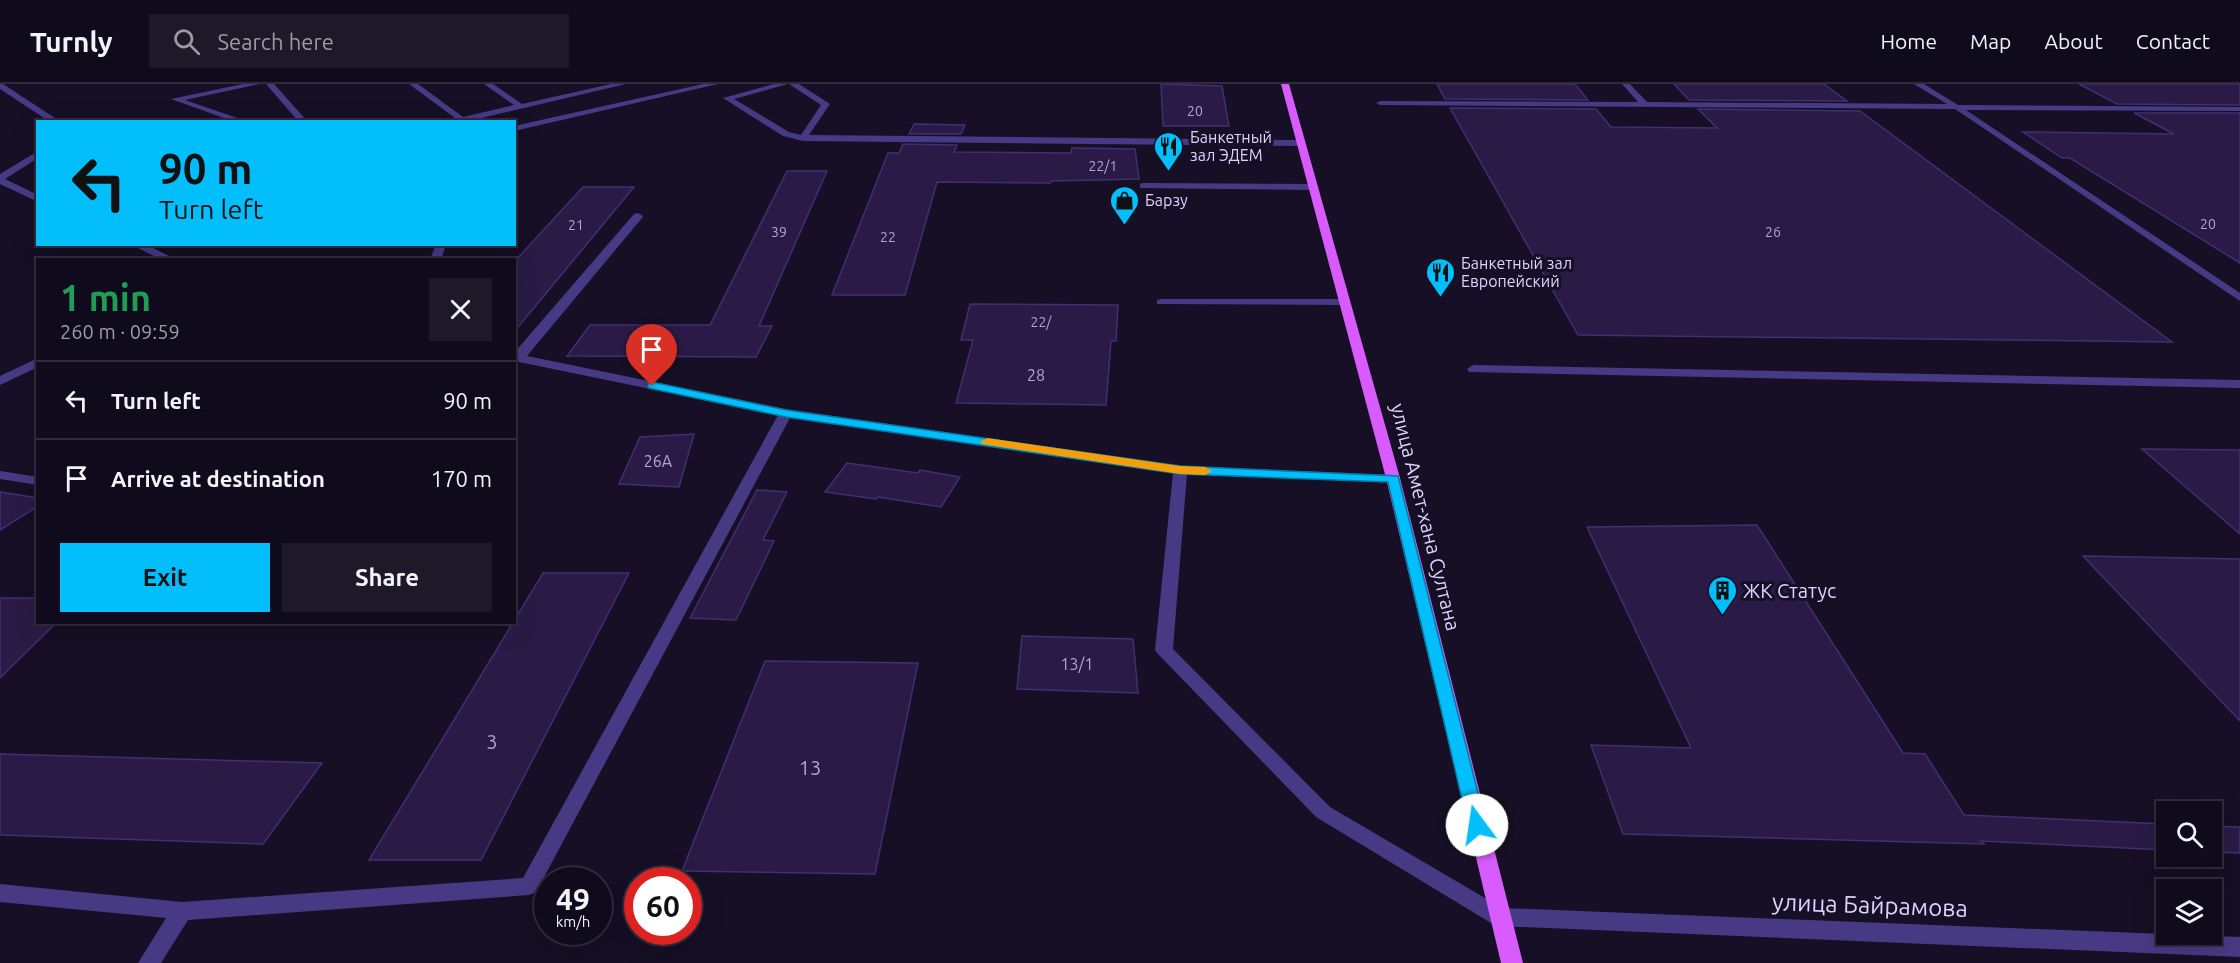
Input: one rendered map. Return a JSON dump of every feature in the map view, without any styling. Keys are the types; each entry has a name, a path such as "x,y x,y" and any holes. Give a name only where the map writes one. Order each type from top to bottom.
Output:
{"main road":[{"name":"улица Амет-хана Султана","path":"1285,84 1393,478 1512,963"}],"street":[{"path":"239,120 175,99 256,84"},
{"path":"270,84 302,120"},
{"path":"413,84 461,119"},
{"path":"488,84 520,106"},
{"path":"457,120 622,84"},
{"path":"516,129 714,84"},
{"path":"720,84 727,98 786,134 803,138 1302,142"},
{"path":"727,98 784,84"},
{"path":"793,84 826,104 803,138"},
{"path":"1626,84 1644,104"},
{"path":"1918,84 1955,106 2240,298"},
{"path":"0,86 54,120"},
{"path":"1380,103 2240,109"},
{"path":"36,155 0,179 36,198"},
{"path":"1143,186 1314,187"},
{"path":"638,216 517,358 786,413 1180,470 1393,478"},
{"path":"140,246 167,258"},
{"path":"1161,302 1344,302"},
{"path":"0,381 36,363"},
{"path":"1473,369 2240,384"},
{"path":"0,893 182,911 529,886 786,413"},
{"path":"1180,470 1164,650 1323,812 1499,917"},
{"path":"0,475 36,481"},
{"path":"149,963 182,911"},
{"name":"улица Байрамова","path":"1499,917 2240,947"}],"building":[{"path":"1161,84 1222,86 1229,126 1163,126"},
{"path":"1437,84 1575,84 1588,100 1445,99"},
{"path":"1674,84 1824,84 1847,101 1689,100"},
{"path":"2079,84 2240,84 2240,105 2117,104"},
{"path":"1450,108 1596,109 1611,127 1717,128 1698,109 1860,111 2172,342 1578,335"},
{"path":"2134,113 2240,113 2240,263 2070,158 2062,158 2023,132 2174,134"},
{"path":"914,124 965,125 961,134 909,134"},
{"path":"903,144 957,145 954,152 1071,153 1072,148 1135,149 1139,179 1051,181 1050,183 937,182 905,295 832,295 888,153 899,153"},
{"path":"787,171 827,171 759,326 772,326 756,357 567,356 590,325 710,325"},
{"path":"583,187 634,187 516,330 516,260"},
{"path":"970,304 1118,305 1116,341 1111,341 1106,405 956,403 973,340 961,340"},
{"path":"694,434 679,487 619,484 640,437"},
{"path":"2142,449 2240,450 2240,534"},
{"path":"847,463 918,473 920,470 960,477 941,507 878,497 876,499 825,492"},
{"path":"757,490 787,492 763,540 774,541 736,620 690,618"},
{"path":"0,492 36,498 36,507 0,530"},
{"path":"1757,525 1903,753 1925,754 1964,815 2156,824 2156,850 1981,841 1984,844 1623,834 1591,745 1691,748 1587,527"},
{"path":"2083,556 2240,559 2240,721"},
{"path":"543,573 629,573 481,860 369,860 512,624 516,624 516,618"},
{"path":"0,598 36,598 36,624 55,624 0,678"},
{"path":"1022,636 1133,639 1138,693 1017,689"},
{"path":"765,661 918,663 875,874 702,871 702,867 684,867"},
{"path":"0,754 322,763 263,844 0,835"},
{"path":"2222,826 2240,827 2240,853 2222,852"}],"slow traffic":[{"path":"987,442 1180,470 1205,471"}],"place":[{"name":"Банкетный зал ЭДЕМ","path":"1169,172"},
{"name":"Барзу","path":"1124,226"},
{"name":"Банкетный зал Европейский","path":"1440,298"},
{"name":"ЖК Статус","path":"1722,616"}],"route":[{"path":"652,386 786,413 1180,470 1393,478 1477,825"}]}
